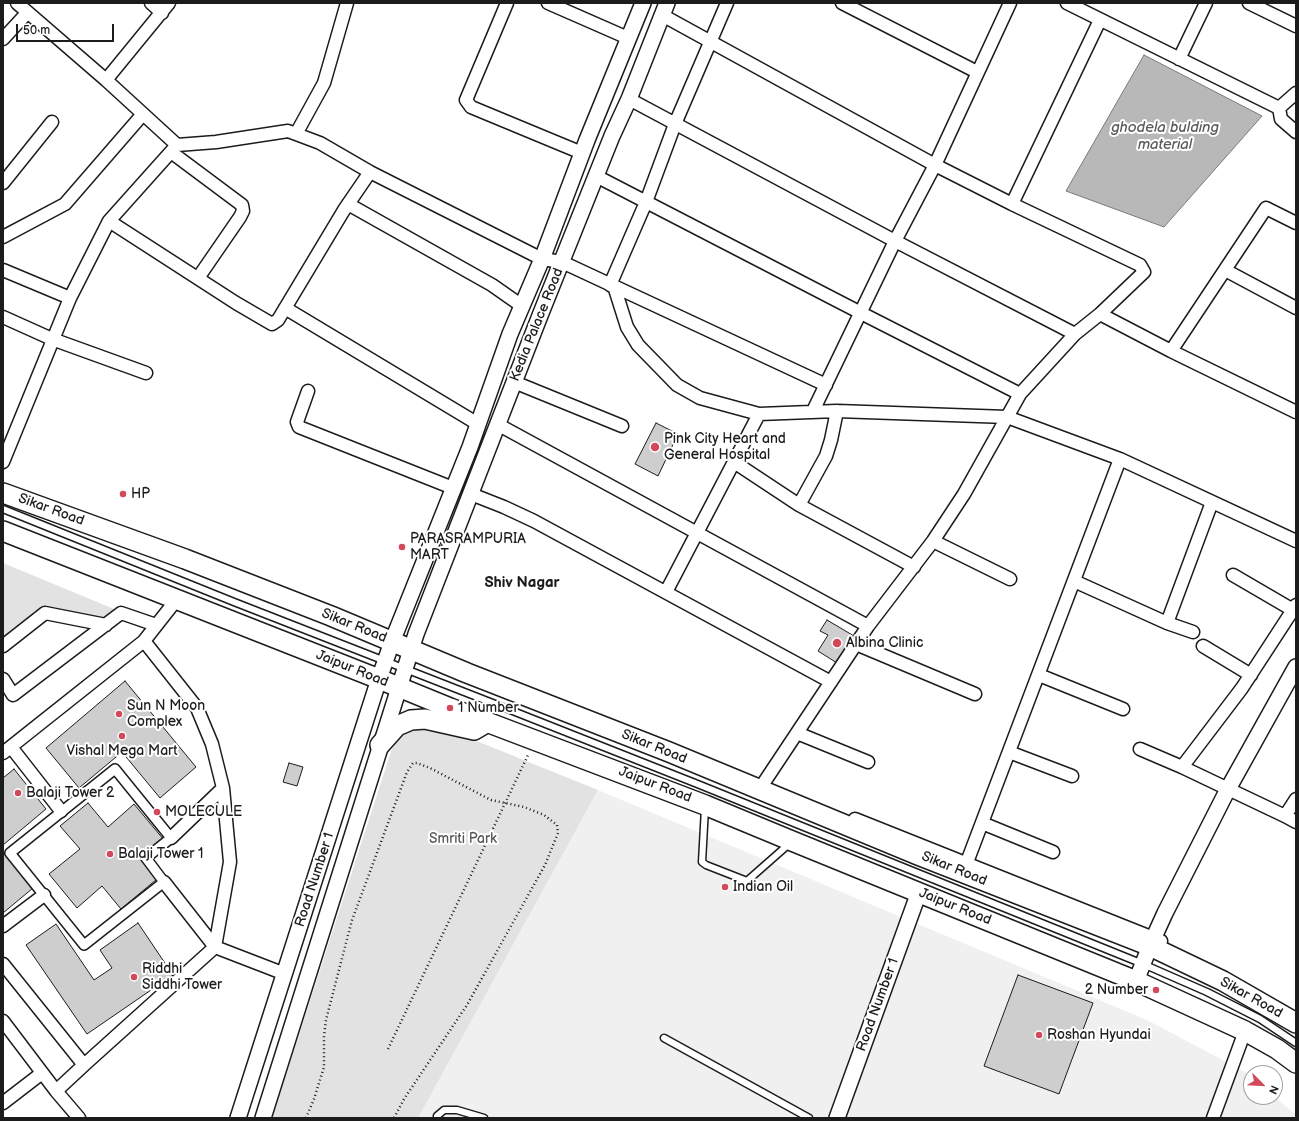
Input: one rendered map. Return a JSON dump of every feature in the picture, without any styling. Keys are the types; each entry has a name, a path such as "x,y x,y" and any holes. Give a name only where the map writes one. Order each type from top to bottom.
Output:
{"main road":[{"name":"Sikar Road","path":"3,493 185,559 331,616 392,642 412,646 467,673 668,752 762,786 1152,942 1296,1023"},
{"name":"Jaipur Road","path":"3,531 177,599 382,670 398,687 705,805 919,892 1140,972 1277,1049 1296,1063"},
{"path":"380,745 397,726 411,720 425,719 474,730 487,722"}],"street":[{"path":"17,3 143,114 174,149 242,205 243,211 240,217 198,278"},
{"path":"106,80 166,8 151,3"},
{"path":"296,134 324,83 347,3"},
{"path":"507,3 466,100 471,107 582,153"},
{"path":"548,3 628,38"},
{"name":"Kedia Palace Road","path":"392,642 478,424 510,334 542,259 582,153 643,3"},
{"path":"727,3 675,124 646,202 612,286 627,327 638,345 677,385 700,398 759,414 837,411 1006,417 1120,459 1296,541"},
{"path":"842,3 977,72"},
{"path":"813,411 895,242 935,165 1010,3"},
{"path":"1067,3 1279,108"},
{"path":"1179,59 1206,3"},
{"path":"1249,3 1296,26"},
{"path":"664,9 710,42 935,165 1012,204 1140,265 1144,272 1100,314 1075,334 1020,394 964,494 933,541 868,626 762,786"},
{"name":"Kedia Palace Road","path":"412,646 434,584 664,9"},
{"path":"3,39 27,13"},
{"path":"1012,204 1100,20"},
{"path":"1279,108 1296,93"},
{"path":"629,99 895,242 1075,334"},
{"path":"1279,108 1281,120 1296,132"},
{"path":"3,237 65,204 143,114"},
{"path":"3,183 52,122"},
{"path":"3,462 70,298 109,221 174,149 288,131 320,143 370,172 542,259 562,262 826,385"},
{"path":"109,221 272,324 278,320 348,204 370,172"},
{"path":"596,176 1020,394"},
{"path":"348,204 460,266 492,285 522,306"},
{"path":"1171,351 1266,208 1296,223"},
{"path":"3,270 70,298"},
{"path":"1225,270 1296,308"},
{"path":"285,308 478,424"},
{"path":"1100,314 1171,351 1296,412"},
{"path":"3,317 52,339 146,373"},
{"path":"514,382 622,426"},
{"path":"308,391 297,422 299,427 453,488"},
{"path":"800,505 826,456 832,440 837,411"},
{"path":"666,592 759,414"},
{"path":"498,424 868,626"},
{"path":"965,868 1120,459"},
{"path":"734,462 800,505 914,567"},
{"path":"471,494 534,521 831,682"},
{"path":"1167,623 1212,502"},
{"path":"933,541 1010,579"},
{"path":"1182,767 1251,675 1295,608 1233,575"},
{"path":"1074,581 1167,623 1192,632"},
{"path":"61,811 7,750 144,641 177,599"},
{"path":"3,646 45,613 106,625"},
{"path":"3,680 13,695 121,613 156,625"},
{"path":"56,1091 215,947 230,862 223,788 212,744 197,708 144,641"},
{"name":"Road Number 1","path":"238,1118 392,642"},
{"path":"856,644 975,694"},
{"name":"Road Number 1","path":"263,1118 412,646"},
{"path":"1203,646 1251,675"},
{"path":"1140,972 1152,942 1228,789 1296,667"},
{"path":"1039,675 1123,709"},
{"path":"797,733 868,762"},
{"path":"1140,748 1296,822"},
{"path":"1009,752 1072,776"},
{"path":"164,882 84,945 10,853 115,769 171,838"},
{"path":"223,788 171,838 146,858 215,947 285,974"},
{"path":"1285,816 1296,798"},
{"path":"982,823 1053,852"},
{"name":"Road Number 1","path":"837,1118 919,892"},
{"path":"3,926 44,896"},
{"path":"1152,942 1296,1013"},
{"path":"3,964 84,1065"},
{"path":"3,1021 56,1091 79,1118"},
{"path":"1213,1118 1245,1031"},
{"path":"3,1104 42,1073"}],"lane":[{"path":"3,509 382,670 404,669 695,783 1140,972 1208,992 1260,1019 1296,1043"},
{"path":"705,805 702,862 706,865 748,881 792,841"},
{"path":"664,1038 809,1118"},
{"path":"437,1118 437,1116 444,1110 457,1110 484,1118"}],"path":[{"path":"388,1049 535,740"},
{"path":"306,1118 314,1099 324,1067 324,1036 326,1020 352,920 406,772 413,763 423,765 467,786 491,800 524,807 544,815 554,821 557,825 558,833 545,865 467,1005 404,1099 394,1118"}],"shaded area":[{"path":"598,790 1147,1020 1243,1071 1243,1105 1283,1104 1296,1115 1296,1118 418,1118"}],"green space":[{"path":"3,563 114,609 106,617 92,617 43,609 3,641"},
{"name":"Smriti Park","path":"442,727 598,790 418,1118 272,1118 398,730"}],"water":[{"name":"ghodela bulding material","path":"1144,55 1262,116 1164,227 1066,191"}],"building":[{"path":"656,423 678,434 658,476 635,464"},
{"path":"827,620 854,636 837,663 818,651 828,635 820,631"},
{"name":"Sun N Moon Complex","path":"125,681 196,767 160,798 122,752 79,788 46,748"},
{"path":"289,763 303,767 297,786 283,782"},
{"name":"Balaji Tower 2","path":"14,769 46,809 3,845 3,778"},
{"name":"Balaji Tower 1","path":"88,803 108,827 134,804 164,840 141,860 157,879 121,909 102,886 77,908 49,874 80,849 60,826"},
{"path":"3,852 33,888 3,913"},
{"name":"Riddhi Siddhi Tower","path":"138,923 173,975 87,1034 26,945 56,924 94,980 112,968 100,950"},
{"name":"Roshan Hyundai","path":"1018,975 1093,1003 1059,1094 984,1066"}],"place":[{"name":"Pink City Heart and General Hospital","path":"655,447"},
{"name":"HP","path":"123,494"},
{"name":"PARASRAMPURIA MART","path":"402,547"},
{"name":"Albina Clinic","path":"837,643"},
{"name":"1 Number","path":"450,708"},
{"name":"Sun N Moon Complex","path":"119,714"},
{"name":"Vishal Mega Mart","path":"122,736"},
{"name":"Balaji Tower 2","path":"18,793"},
{"name":"MOLECULE","path":"157,812"},
{"name":"Balaji Tower 1","path":"110,854"},
{"name":"Indian Oil","path":"725,887"},
{"name":"Riddhi Siddhi Tower","path":"134,977"},
{"name":"2 Number","path":"1156,990"},
{"name":"Roshan Hyundai","path":"1039,1035"}],"district":[{"name":"Shiv Nagar","path":"522,583"}]}
